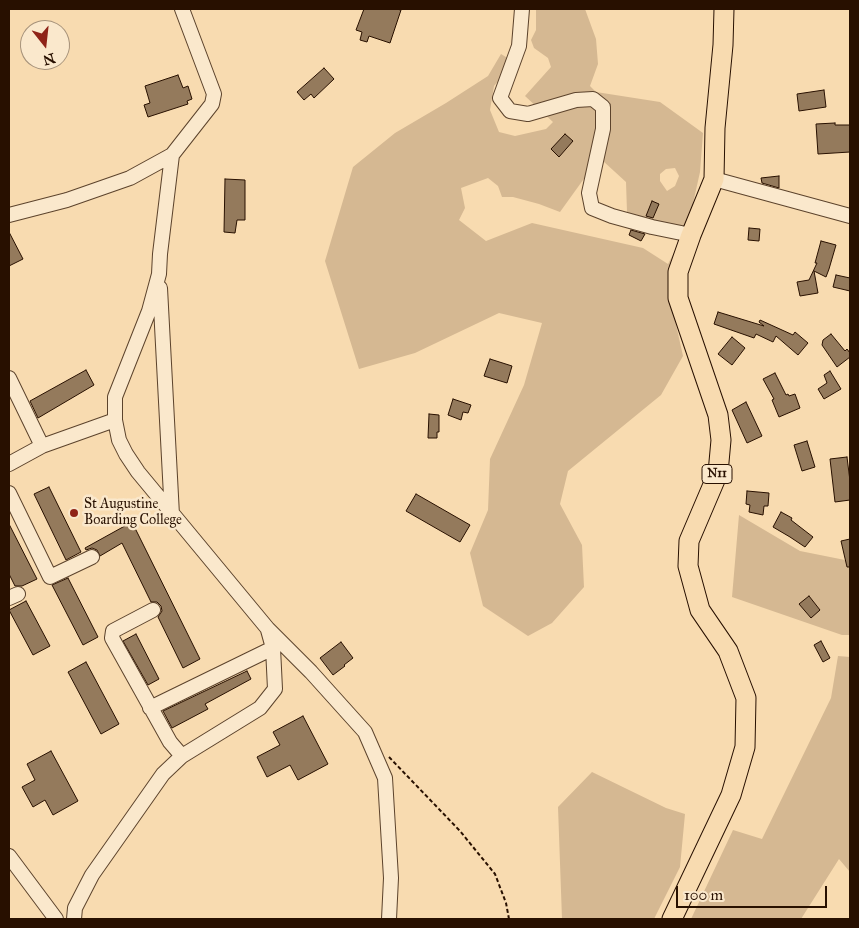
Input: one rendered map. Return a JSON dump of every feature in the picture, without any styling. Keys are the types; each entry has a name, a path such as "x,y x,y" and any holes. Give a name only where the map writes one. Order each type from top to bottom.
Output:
{"highway":[{"name":"N11","path":"672,919 731,795 745,747 746,698 728,651 700,610 688,566 689,541 718,473 721,440 718,415 678,298 678,272 714,179 715,128 723,45 724,9"}],"street":[{"path":"9,215 67,200 130,178 172,155 212,104 214,94 182,9"},
{"path":"522,9 519,46 500,98 510,110 528,114 576,100 593,99 603,107 603,129 589,193 592,208 612,216 652,227 691,235"},
{"path":"172,155 159,274 172,515"},
{"path":"714,179 850,216"},
{"path":"159,274 149,311 115,397 115,420 119,440 126,454 172,515 268,630 311,672 365,732 385,778 392,878 389,919"},
{"path":"9,378 42,446"},
{"path":"9,464 42,446 115,420"},
{"path":"9,493 50,576 92,556"},
{"path":"153,610 113,631 111,635 150,708 170,742 182,756"},
{"path":"74,919 75,908 92,875 163,774 182,756 260,708 275,689 272,648 268,630"},
{"path":"150,708 272,648"},
{"path":"9,856 56,919"}],"path":[{"path":"386,753 460,831 495,874 506,903 509,919"}],"shaded area":[{"path":"536,9 585,9 596,39 598,64 590,86 596,92 660,102 703,133 700,172 671,302 683,356 661,395 568,471 560,504 582,545 584,587 552,623 528,636 483,606 470,553 488,510 490,459 524,385 542,323 499,313 415,353 359,369 325,261 353,167 395,133 488,76 501,54 514,62 494,86 490,110 499,132 515,136 546,129 553,122 525,96 551,67 548,58 534,48 531,40 536,30","holes":["603,161 626,182 627,212 648,234 681,239 668,264 643,248 532,223 486,241 459,220 465,208 461,188 488,178 498,186 502,197 513,197 560,212 583,180","675,168 679,176 675,186 667,191 660,181 660,174 666,169"]},
{"path":"739,515 800,551 850,561 850,635 842,635 732,597"},
{"path":"838,656 850,657 850,872 839,859 801,919 691,919 733,830 762,839 831,698"},
{"path":"592,772 666,808 685,814 680,867 654,919 562,919 558,807"}],"building":[{"path":"364,9 401,10 390,43 369,36 367,42 360,40 362,32 356,30"},
{"path":"324,68 334,79 314,98 311,94 304,100 297,92"},
{"path":"178,75 183,88 188,86 192,99 187,101 188,104 148,117 144,105 150,103 145,86"},
{"path":"824,90 826,107 799,111 797,94"},
{"path":"835,123 835,125 850,125 850,152 818,154 816,124"},
{"path":"565,134 573,141 559,157 551,149"},
{"path":"779,176 779,188 762,183 761,178"},
{"path":"225,179 245,180 245,220 237,220 235,233 224,232"},
{"path":"652,201 659,204 653,218 646,216"},
{"path":"749,228 760,229 759,241 748,240"},
{"path":"631,230 645,234 641,241 629,235"},
{"path":"9,232 23,259 9,266"},
{"path":"821,241 836,245 826,277 814,271 818,293 800,296 797,282 809,280 817,263 815,263"},
{"path":"836,275 850,278 850,291 833,287"},
{"path":"718,312 764,326 759,322 760,320 793,335 795,332 808,343 798,355 776,336 773,342 756,334 754,338 714,324"},
{"path":"831,334 845,351 847,349 850,353 850,357 837,367 822,345 823,340"},
{"path":"732,337 745,348 732,365 718,354"},
{"path":"490,359 512,366 507,383 484,376"},
{"path":"86,370 94,385 38,418 30,401"},
{"path":"830,371 841,389 824,399 818,389 827,383 824,375"},
{"path":"775,373 786,395 795,394 800,408 779,417 772,400 774,399 763,379"},
{"path":"453,399 471,405 468,413 463,412 461,420 448,415"},
{"path":"746,402 762,436 747,443 732,410"},
{"path":"429,414 439,415 437,438 428,438"},
{"path":"807,441 815,467 802,471 794,445"},
{"path":"847,457 850,500 835,502 830,459"},
{"path":"49,487 81,552 66,560 34,494"},
{"path":"747,491 769,493 768,506 764,506 763,515 749,512 750,505 746,504"},
{"path":"416,494 470,525 460,542 406,511"},
{"path":"781,512 792,518 791,520 813,537 805,547 773,527"},
{"path":"132,522 200,659 183,668 158,617 162,611 161,606 157,602 151,602 122,543 100,556 97,550 92,548 86,550 85,548"},
{"path":"9,524 37,579 22,586 15,586 9,574"},
{"path":"850,539 850,567 847,567 841,541"},
{"path":"68,578 98,637 83,645 52,585"},
{"path":"809,596 820,610 811,618 799,604"},
{"path":"26,601 50,646 33,655 9,610"},
{"path":"136,634 159,679 148,685 123,641"},
{"path":"821,641 830,658 823,662 814,645"},
{"path":"341,642 353,658 333,675 320,658"},
{"path":"86,662 119,724 101,734 68,672"},
{"path":"247,671 251,679 205,704 208,709 172,728 163,711"},
{"path":"303,716 328,764 298,780 290,765 267,777 257,757 280,745 273,732"},
{"path":"51,751 78,801 53,815 45,800 33,807 22,787 35,780 27,764"}],"place":[{"name":"St Augustine Boarding College","path":"74,513"}]}
